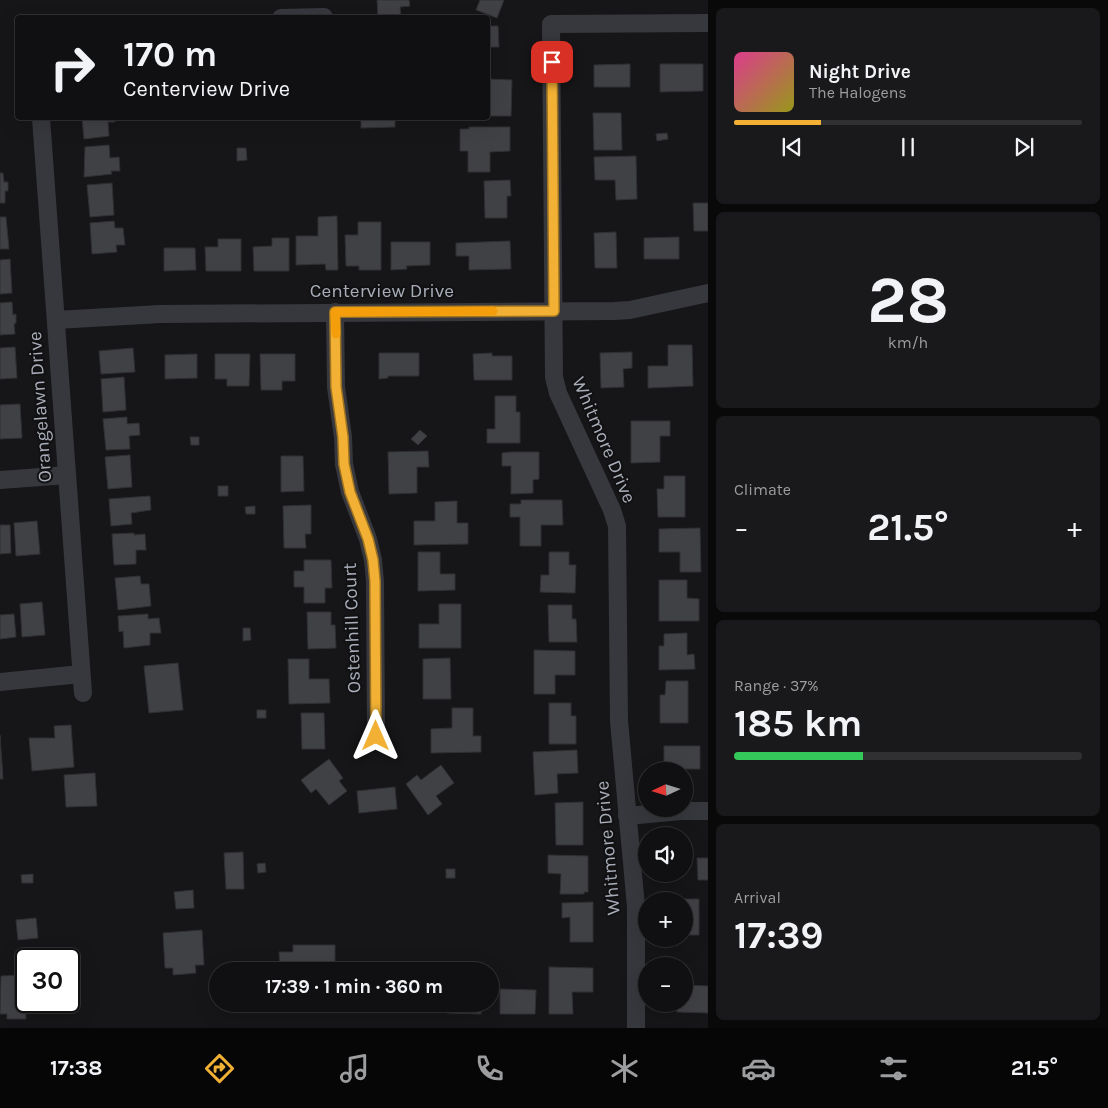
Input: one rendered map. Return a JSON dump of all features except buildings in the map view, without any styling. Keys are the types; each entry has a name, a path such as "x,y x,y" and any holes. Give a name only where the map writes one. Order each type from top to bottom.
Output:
{"street":[{"name":"Whitmore Drive","path":"636,1028 636,907 618,721 616,526 612,510 558,393 554,377 551,24 708,23"},
{"name":"Orangelawn Drive","path":"41,120 83,693"},
{"name":"Centerview Drive","path":"56,320 160,314 630,310 708,293"},
{"name":"Ostenhill Court","path":"335,312 336,387 343,437 344,464 350,492 368,539 373,560 375,581 376,736"},
{"path":"0,480 67,476"},
{"path":"0,682 81,674"},
{"path":"627,816 681,811 708,811"}],"slow traffic":[{"path":"336,334 335,312 493,311"}],"route":[{"path":"376,736 375,581 373,560 368,539 350,492 344,464 343,437 336,387 335,312 554,311 552,62"}]}
